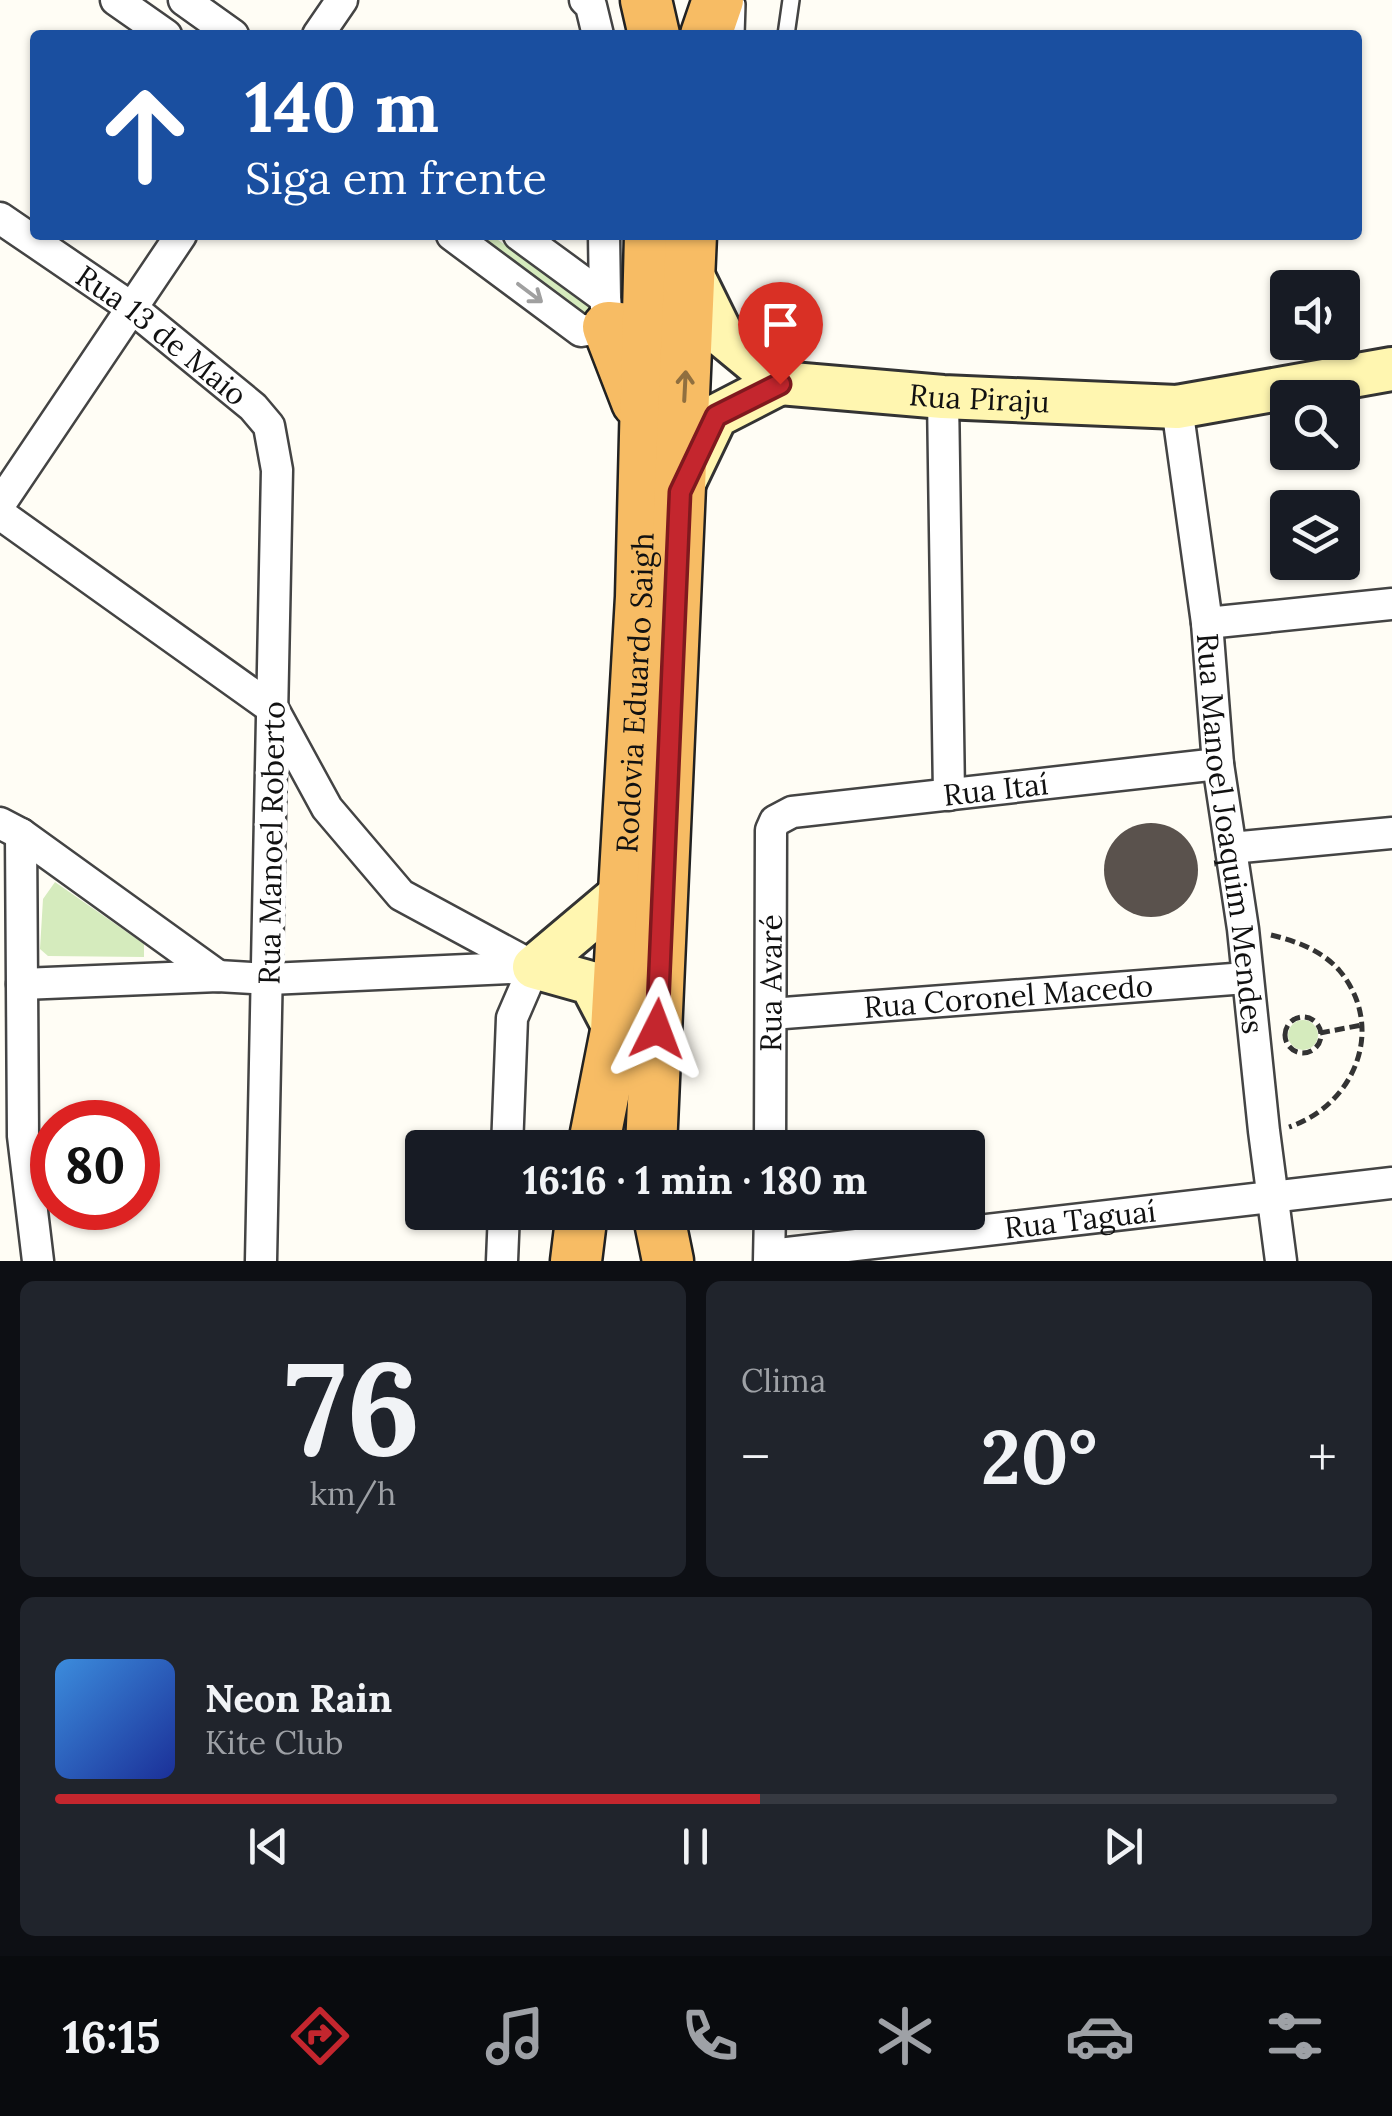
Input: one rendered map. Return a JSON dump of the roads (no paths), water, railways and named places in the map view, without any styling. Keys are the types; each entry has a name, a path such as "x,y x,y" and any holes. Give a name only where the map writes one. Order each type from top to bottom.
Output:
{"highway":[{"path":"646,0 653,30"},
{"path":"708,30 718,0"},
{"name":"Rodovia Eduardo Saigh","path":"597,1130 616,1031 640,597 645,424 620,319 648,240"},
{"name":"Rodovia Eduardo Saigh","path":"652,1130 691,252"},
{"path":"576,1261 580,1230"},
{"path":"644,1261 647,1230"},
{"path":"662,1230 668,1261"}],"main road":[{"path":"680,492 716,416 780,384 722,335 691,252"},
{"name":"Rua Piraju","path":"780,384 943,398 1177,407 1392,369"},
{"path":"534,967 623,892"},
{"path":"534,967 591,983 616,1031"}],"street":[{"path":"116,0 159,30"},
{"path":"184,0 226,30"},
{"path":"321,30 342,0"},
{"path":"585,0 591,6 597,30"},
{"name":"Rua 13 de Maio","path":"0,218 30,238"},
{"name":"Rua 13 de Maio","path":"32,240 132,308 253,408 269,426"},
{"path":"0,504 179,240"},
{"path":"467,240 581,331 620,319"},
{"path":"525,240 620,319"},
{"path":"605,240 620,319"},
{"path":"943,398 949,795"},
{"name":"Rua Manoel Joaquim Mendes","path":"1177,407 1207,624 1218,764 1243,929 1281,1261"},
{"name":"Rua Manoel Roberto","path":"261,1261 277,470 269,426"},
{"path":"0,514 273,709 327,808 401,896 534,967"},
{"path":"1207,624 1392,604"},
{"name":"Rua Itaí","path":"775,821 792,812 1218,764"},
{"name":"Rua Avaré","path":"770,1130 770,830 775,821"},
{"path":"11,828 218,976"},
{"path":"11,828 22,984 12,1137 38,1261"},
{"path":"1231,848 1392,832"},
{"path":"22,984 218,976 268,979 534,967"},
{"path":"508,1130 512,1018 534,967"},
{"name":"Rua Coronel Macedo","path":"772,1014 1246,978"},
{"name":"Rua Taguaí","path":"770,1258 1392,1183"},
{"path":"502,1261 503,1230"},
{"path":"770,1230 770,1258"}],"lane":[{"path":"736,30 738,0"},
{"path":"787,30 791,0"}]}
